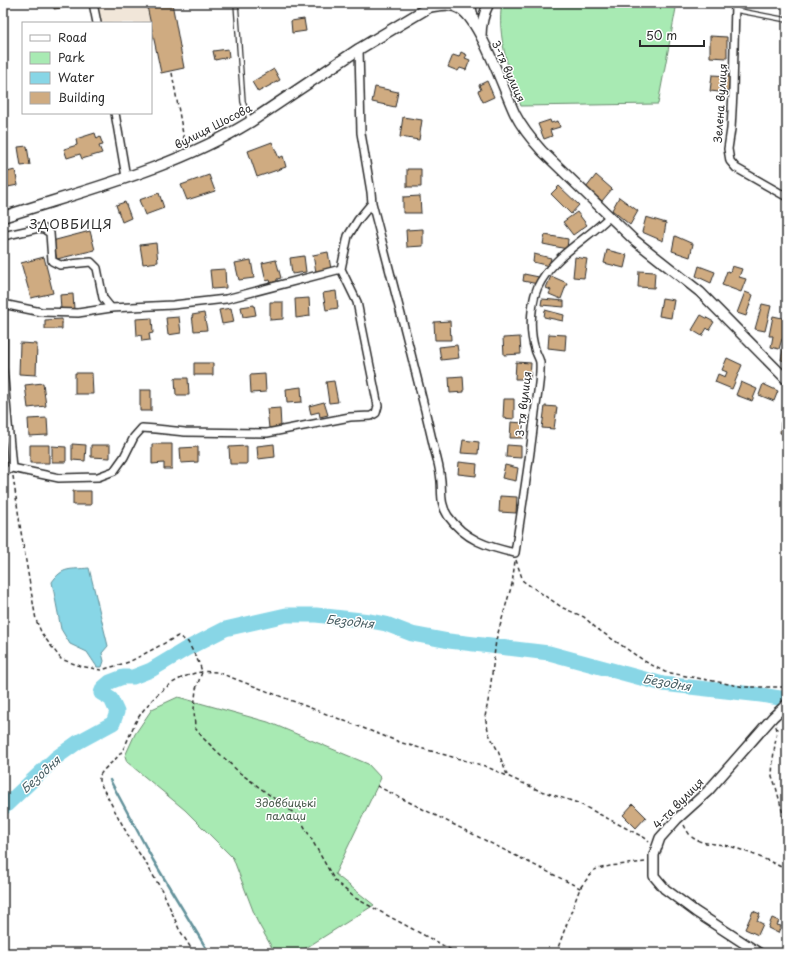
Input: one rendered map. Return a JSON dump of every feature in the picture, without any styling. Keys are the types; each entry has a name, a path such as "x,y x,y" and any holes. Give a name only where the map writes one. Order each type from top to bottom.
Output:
{"main road":[{"name":"вулиця Шосова","path":"3,217 126,177 187,154 250,122 397,25 433,5"}],"street":[{"path":"93,3 97,22"},
{"path":"470,3 476,27"},
{"path":"481,38 481,28 486,8 489,3"},
{"name":"3-тя вулиця","path":"433,5 450,5 461,9 470,17 516,114 530,138 542,152 633,240 700,292 787,380"},
{"name":"Зелена вулиця","path":"735,6 733,92 731,129 728,149 730,161 736,168 787,197"},
{"path":"360,49 361,133 372,203 435,449 441,480 442,502 444,509 463,532 477,542 515,556"},
{"path":"115,114 126,177"},
{"path":"3,472 12,468 60,478 98,477 114,471 124,457 134,437 142,428 185,432 266,433 350,417 371,416 376,413 378,406 357,302 341,269 348,236 358,220 372,203"},
{"name":"3-тя вулиця","path":"515,556 533,428 540,362 535,349 533,336 532,314 535,293 541,281 553,265 609,217"},
{"path":"3,236 39,228 44,229 50,233 52,261 60,265 91,262 97,268 103,298 112,308"},
{"path":"12,468 3,368 3,303 41,312 78,313 112,308 173,305 226,299 341,269"},
{"name":"4-та вулиця","path":"653,858 660,838 679,817 708,791 776,714 787,704"},
{"path":"653,858 654,876 665,889 678,900 759,953"}],"lane":[{"path":"236,3 243,102 250,122"},
{"path":"735,6 787,20"}],"path":[{"path":"172,73 187,154"},
{"path":"12,468 36,620 42,634 61,659 80,666 101,670 129,662 178,636 188,642 202,672 196,689 194,708 195,728 204,739 240,772 299,817 335,881 355,898 457,953"},
{"path":"507,775 498,751 489,734 484,717 490,691 496,640 512,584 515,556"},
{"path":"515,556 523,581 563,608 584,617 596,628 646,662 665,672 745,687 787,688"},
{"path":"194,953 179,929 164,894 147,865 130,841 99,781 99,776 108,764 119,755 137,719 151,700 168,686 184,677 202,672 217,672 402,742 479,764 507,775 538,790 578,802 644,838 651,844 653,858 594,870 580,888 556,953"},
{"path":"776,714 778,730 773,759 772,776 787,830"},
{"path":"377,786 580,888"},
{"path":"679,817 693,838 707,843 716,843 761,856 787,870"}],"shaded area":[{"path":"95,3 159,3 147,6 150,22 98,22"}],"green space":[{"path":"502,3 677,3 658,104 521,106 502,41"},
{"name":"Здовбицькі палаци","path":"178,697 268,722 368,764 381,778 335,874 374,905 298,953 275,953 257,921 233,858 185,810 127,762 125,756 135,734 152,709"}],"water":[{"path":"89,568 108,646 102,653 104,661 102,667 97,667 87,652 70,644 61,629 52,582 60,573 64,571"}],"building":[{"path":"54,3 76,3 76,6 54,9"},
{"path":"172,3 184,68 161,73 152,30 152,22 150,22 147,6"},
{"path":"304,19 306,31 292,33 291,21"},
{"path":"710,36 727,37 727,58 710,57"},
{"path":"228,49 229,57 215,60 213,51"},
{"path":"461,52 467,55 465,58 470,60 466,70 460,68 458,71 448,67 453,55 459,57"},
{"path":"274,69 280,80 258,92 252,82"},
{"path":"712,75 730,76 728,93 710,91"},
{"path":"487,81 494,97 483,102 478,91 481,90 479,85"},
{"path":"375,87 398,92 395,107 372,102"},
{"path":"403,117 422,120 419,140 400,137"},
{"path":"550,120 551,123 558,121 560,127 550,130 552,136 544,139 538,124"},
{"path":"95,133 97,139 100,137 103,145 99,146 102,153 82,159 80,154 67,158 64,149 77,145 76,139"},
{"path":"272,142 279,158 283,156 286,167 257,177 248,151"},
{"path":"27,146 30,165 21,166 18,147"},
{"path":"407,169 421,169 421,187 407,187"},
{"path":"15,170 18,185 3,188 3,173"},
{"path":"209,175 215,191 187,200 181,185"},
{"path":"596,175 612,189 602,201 586,188"},
{"path":"559,186 579,205 571,214 551,194"},
{"path":"159,193 164,208 145,215 139,200"},
{"path":"420,196 421,213 403,213 403,197"},
{"path":"619,197 638,211 630,225 612,210"},
{"path":"125,202 131,218 122,222 116,205"},
{"path":"577,212 587,225 573,235 563,222"},
{"path":"646,217 666,223 663,241 642,232"},
{"path":"423,229 423,246 407,247 406,230"},
{"path":"90,231 95,250 57,259 52,241"},
{"path":"545,235 568,239 567,249 543,244"},
{"path":"675,236 693,244 690,257 672,251"},
{"path":"156,243 158,262 143,264 140,245"},
{"path":"607,250 627,255 624,268 604,263"},
{"path":"328,252 331,269 316,272 313,255"},
{"path":"534,254 551,258 549,266 533,262"},
{"path":"304,256 306,272 292,274 290,258"},
{"path":"44,257 53,293 31,298 21,263"},
{"path":"575,257 587,259 584,278 573,277"},
{"path":"251,260 254,278 239,280 235,263"},
{"path":"276,260 281,278 271,283 270,280 266,281 262,263"},
{"path":"699,266 715,272 711,283 696,276"},
{"path":"732,266 742,269 739,277 746,279 741,292 722,285 727,271 730,272"},
{"path":"225,269 226,288 212,289 210,270"},
{"path":"639,271 655,272 654,288 638,287"},
{"path":"524,274 539,277 538,284 523,281"},
{"path":"551,276 567,283 561,299 549,294 551,290 546,288"},
{"path":"336,291 338,308 326,310 323,293"},
{"path":"745,292 753,295 746,316 737,313"},
{"path":"73,294 74,309 61,310 60,295"},
{"path":"309,298 310,316 296,318 295,299"},
{"path":"662,298 674,300 671,318 659,316"},
{"path":"542,299 564,301 564,307 541,305"},
{"path":"270,302 283,302 283,319 270,320"},
{"path":"762,304 771,306 765,331 755,329"},
{"path":"254,305 256,315 243,317 241,307"},
{"path":"231,308 234,322 222,324 219,310"},
{"path":"545,310 564,315 563,321 544,317"},
{"path":"204,313 207,330 194,331 192,315"},
{"path":"701,315 714,322 709,330 707,328 702,336 692,330"},
{"path":"773,316 787,319 784,338 782,339 779,349 771,347 773,336 769,336"},
{"path":"179,317 181,333 168,335 166,318"},
{"path":"152,318 153,333 149,334 150,340 142,341 141,335 137,336 136,319"},
{"path":"62,319 62,329 45,329 45,320"},
{"path":"450,321 451,340 435,340 434,322"},
{"path":"787,333 787,361 781,360"},
{"path":"549,334 566,335 565,350 548,348"},
{"path":"520,337 521,354 504,355 503,338"},
{"path":"20,343 37,344 36,375 19,374"},
{"path":"457,345 459,358 441,360 439,347"},
{"path":"727,358 742,365 732,389 715,382 718,374 725,377 727,372 722,370"},
{"path":"516,362 531,363 530,379 515,379"},
{"path":"194,363 213,363 213,375 194,375"},
{"path":"75,373 92,373 93,394 75,394"},
{"path":"265,374 266,392 251,393 250,375"},
{"path":"463,376 464,392 450,393 449,377"},
{"path":"175,378 188,378 189,395 176,395"},
{"path":"334,381 338,402 329,403 326,382"},
{"path":"741,382 757,389 752,401 736,395"},
{"path":"43,383 46,406 28,408 25,385"},
{"path":"763,384 778,391 774,401 759,395"},
{"path":"301,387 302,402 287,403 286,389"},
{"path":"140,390 151,390 151,411 140,411"},
{"path":"504,399 514,399 514,419 503,418"},
{"path":"324,402 328,415 320,417 319,412 311,414 309,406"},
{"path":"545,406 557,407 554,429 542,428"},
{"path":"280,408 281,427 269,428 267,409"},
{"path":"47,418 48,435 29,436 28,419"},
{"path":"511,422 523,423 523,438 510,438"},
{"path":"781,422 787,423 787,434 780,433"},
{"path":"463,440 479,442 478,454 461,453"},
{"path":"72,444 86,445 85,461 72,460"},
{"path":"152,444 172,444 172,469 164,469 164,463 152,464"},
{"path":"274,444 275,457 258,459 257,446"},
{"path":"30,445 49,445 49,463 30,463"},
{"path":"91,445 110,445 110,458 91,457"},
{"path":"507,445 521,446 521,458 506,457"},
{"path":"52,446 66,447 66,462 52,462"},
{"path":"247,446 247,464 230,464 229,447"},
{"path":"198,447 198,462 181,463 180,448"},
{"path":"459,462 477,464 476,476 458,474"},
{"path":"505,465 518,468 516,481 502,478"},
{"path":"73,491 91,491 91,505 73,505"},
{"path":"500,496 517,497 516,513 499,512"},
{"path":"633,804 646,817 636,828 623,815"},
{"path":"753,911 760,914 757,921 763,924 758,935 745,929"},
{"path":"772,918 779,921 777,925 781,926 778,933 768,928"}],"waterway":[{"name":"Безодня","path":"3,808 57,757 78,742 113,723 117,712 111,699 101,693 103,688 110,682 123,677 133,677 151,670 186,649 225,629 286,615 316,615 370,621 386,624 412,634 449,641 549,653 663,684 761,695 780,698 787,703"},
{"path":"110,780 153,860 209,953"}],"district":[{"name":"ЗДОВБИЦЯ","path":"71,223"}]}
